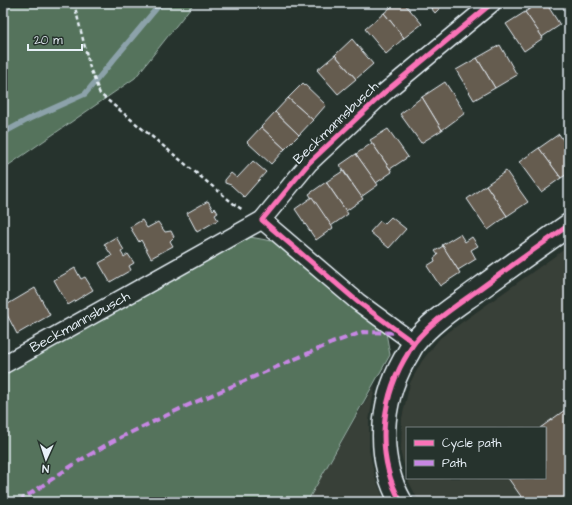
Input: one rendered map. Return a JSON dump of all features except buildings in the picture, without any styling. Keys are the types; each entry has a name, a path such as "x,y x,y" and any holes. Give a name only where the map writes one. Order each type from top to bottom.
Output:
{"street":[{"name":"Beckmannsbusch","path":"3,365 262,220 315,158 385,92 492,3"},
{"path":"262,220 358,302 414,343"},
{"path":"401,502 393,488 385,458 384,436 387,401 398,372 414,343 437,320 569,225"}],"path":[{"path":"74,3 90,68 100,94 234,204 262,220"}],"shaded area":[{"path":"569,246 569,502 419,502 408,479 546,479 546,427 406,427 406,472 401,454 402,418 410,383 422,361 440,338"},
{"path":"375,385 369,421 369,450 375,477 385,502 307,502"}],"green space":[{"path":"3,3 194,3 135,78 3,169"},
{"path":"250,237 277,242 385,327 390,355 307,502 3,502 3,373"}],"waterway":[{"path":"3,133 29,119 85,94 161,3"}],"marked path":[{"path":"18,502 79,461 113,441 184,407 332,343 363,332 399,333"}],"cycle path":[{"path":"414,343 358,302 262,220 309,163 385,92 492,3"},
{"path":"401,502 393,485 388,467 384,431 390,394 396,377 412,346 429,327 445,314 569,225"}]}
